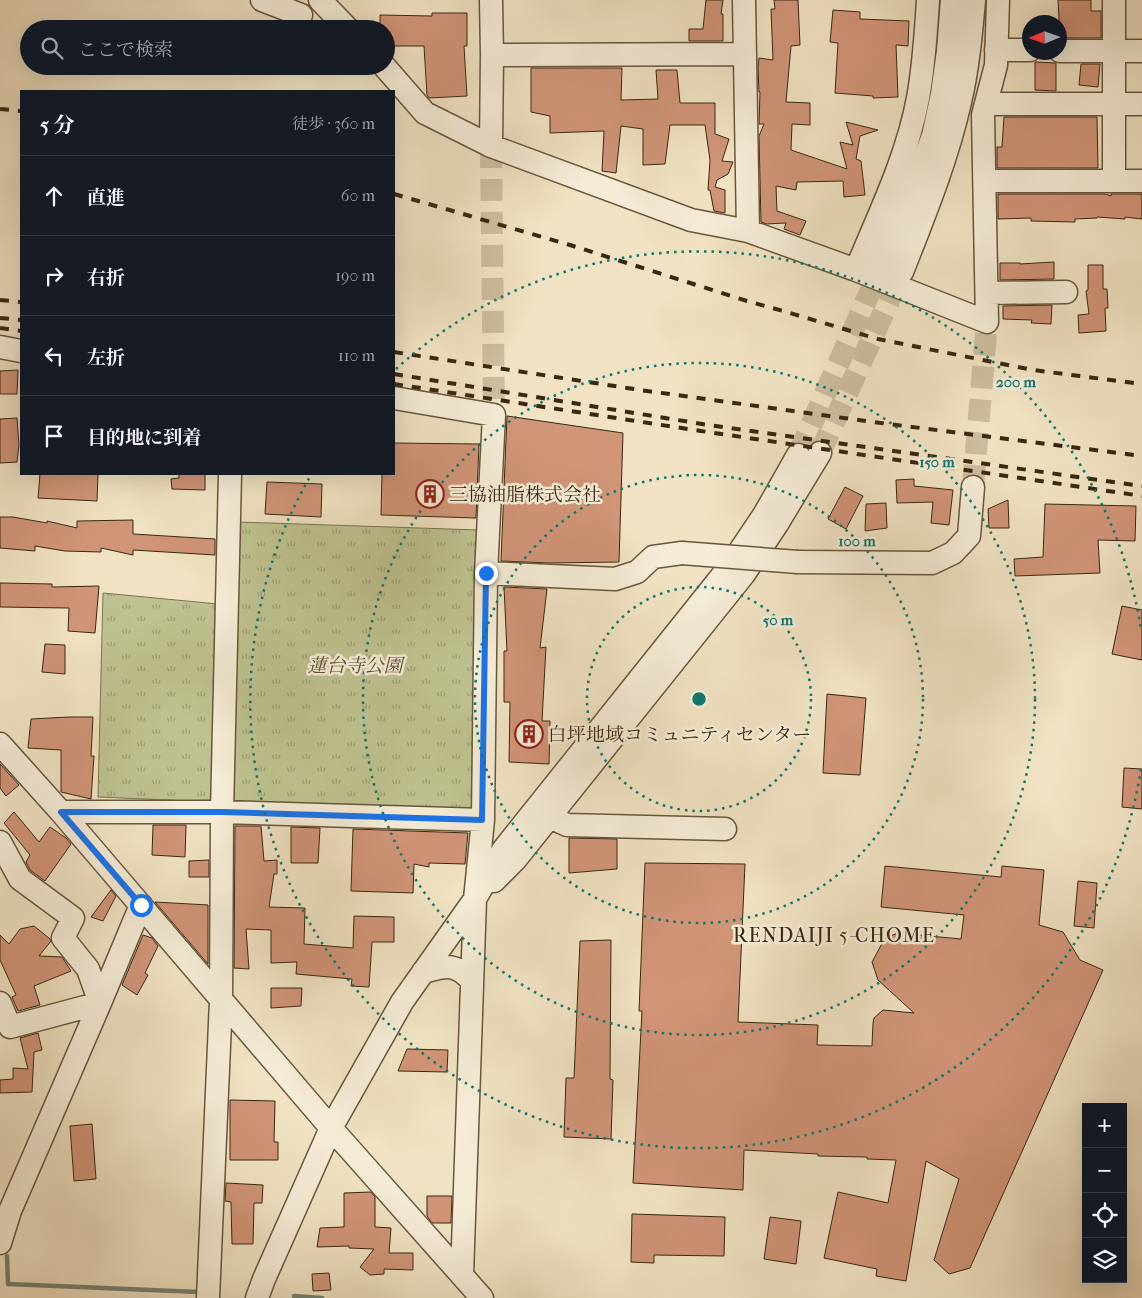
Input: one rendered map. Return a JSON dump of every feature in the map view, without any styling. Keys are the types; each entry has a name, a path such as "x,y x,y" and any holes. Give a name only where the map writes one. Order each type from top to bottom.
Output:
{"street":[{"path":"262,0 300,15"},
{"path":"320,0 339,20"},
{"path":"491,0 491,146"},
{"path":"744,0 748,231"},
{"path":"856,270 901,160 918,99 928,0"},
{"path":"952,0 942,94 933,136 891,269 926,209 954,126 970,54 974,0"},
{"path":"392,75 425,113 491,146 691,220 748,231 856,270 987,322 983,115 996,65 998,0"},
{"path":"1114,0 1114,181"},
{"path":"996,50 1022,50"},
{"path":"1067,50 1142,51"},
{"path":"492,55 745,54"},
{"path":"986,104 1142,104"},
{"path":"985,181 1142,181"},
{"path":"987,293 1066,292"},
{"path":"0,347 20,351"},
{"path":"395,398 494,415 486,573 482,820 475,898 462,1275"},
{"path":"257,1298 331,1128 402,1002 475,898 503,850 729,567 809,454 777,524 744,574 516,860 475,898"},
{"path":"208,1298 221,1000 222,812 230,475"},
{"path":"486,573 614,579 637,572 652,557 682,553 798,562 932,563 953,553 970,536 973,486"},
{"path":"0,744 61,812 331,1128 482,1298"},
{"path":"61,812 222,812 482,820"},
{"path":"550,817 567,825 725,829"},
{"path":"0,842 20,879 73,918 63,938 88,969 100,1003"},
{"path":"0,1243 10,1211 141,905"},
{"path":"423,972 451,967 463,971 472,981"},
{"path":"0,1003 10,1027 100,1003"}],"green space":[{"name":"蓮台寺公園","path":"238,522 479,530 472,811 232,801"},
{"path":"103,593 218,604 215,802 98,797"}],"building":[{"path":"706,0 723,0 721,14 723,14 723,41 689,41 689,29 703,29"},
{"path":"774,0 798,0 800,45 791,46 786,102 810,103 810,125 792,124 791,150 847,169 840,142 853,145 846,122 878,130 860,136 856,159 861,161 865,195 844,197 843,181 797,182 796,190 776,186 777,211 806,221 800,235 784,229 786,223 766,224 761,222 759,136 764,124 759,124 760,92 758,67 759,58 773,60 771,9 775,9"},
{"path":"1058,0 1091,0 1091,11 1101,11 1101,38 1067,38 1067,15 1059,15"},
{"path":"833,10 860,12 860,19 909,21 908,46 896,45 898,97 873,98 873,96 835,93 838,43 830,42"},
{"path":"432,13 467,13 467,46 464,46 467,96 429,98 427,95 424,46 395,46 395,20 380,20 380,15 432,16"},
{"path":"1035,62 1056,63 1056,91 1035,90"},
{"path":"1081,64 1100,64 1098,87 1079,85"},
{"path":"531,68 622,68 621,100 658,99 656,70 677,70 680,103 715,103 715,134 729,139 722,161 733,162 728,174 717,180 715,187 725,190 725,213 714,211 710,190 708,190 710,160 705,125 670,125 665,164 643,165 643,129 621,126 616,173 602,171 604,131 550,133 550,116 531,112"},
{"path":"1004,117 1097,117 1098,168 997,168 997,147 1002,147"},
{"path":"998,194 1106,194 1111,196 1111,194 1142,194 1142,219 1097,217 1075,219 1075,222 1031,221 1031,218 998,219"},
{"path":"1054,262 1054,279 1000,280 1000,263"},
{"path":"1088,265 1103,265 1103,289 1107,289 1108,308 1105,308 1106,331 1079,333 1078,315 1089,314 1086,291 1088,290"},
{"path":"1052,305 1051,324 1031,323 1032,320 1003,319 1003,306"},
{"path":"18,370 17,394 0,394 0,371"},
{"path":"507,416 623,433 619,562 550,563 501,561"},
{"path":"17,418 19,445 17,462 0,463 0,419"},
{"name":"三協油脂株式会社","path":"395,443 479,444 476,518 381,515 382,475 395,475"},
{"path":"40,475 98,475 97,501 38,498"},
{"path":"179,475 205,475 205,490 172,489 171,479 179,478"},
{"path":"914,479 914,486 953,490 949,525 931,523 933,502 897,503 896,480"},
{"path":"267,482 322,484 321,517 265,514"},
{"path":"845,487 863,496 846,529 828,519"},
{"path":"1008,500 1009,528 989,528 988,509"},
{"path":"886,503 887,528 865,531 866,504"},
{"path":"1045,504 1136,506 1135,541 1098,540 1100,573 1015,576 1014,559 1043,557"},
{"path":"0,517 13,517 47,523 47,521 77,528 77,521 133,520 133,534 215,539 215,555 133,550 133,555 101,548 101,552 65,551 35,546 35,551 0,548"},
{"path":"0,583 52,584 52,587 99,586 95,633 68,631 69,608 0,607"},
{"path":"504,587 547,589 540,648 546,647 542,721 550,721 549,764 509,762 510,702 504,702 504,651 507,651"},
{"path":"1122,606 1142,610 1142,660 1112,654"},
{"path":"45,644 65,645 65,674 42,672"},
{"path":"827,694 866,698 860,775 823,773"},
{"path":"93,717 91,756 94,756 91,799 61,792 61,750 28,748 31,719"},
{"path":"0,764 19,785 6,796 0,788"},
{"path":"1124,768 1142,769 1142,809 1122,807"},
{"path":"14,812 39,842 50,827 66,838 71,844 45,881 30,870 26,862 30,855 4,823"},
{"path":"153,825 186,825 185,857 152,855"},
{"path":"235,826 261,826 264,861 277,860 277,874 274,874 269,907 305,908 304,944 353,948 354,916 394,917 394,942 372,942 369,987 351,986 352,979 296,974 297,962 271,963 271,930 246,929 249,969 234,968"},
{"path":"291,827 320,828 318,863 291,863"},
{"path":"353,829 468,833 465,864 429,863 429,867 414,864 413,893 351,891"},
{"path":"569,838 617,839 617,869 569,873"},
{"path":"209,860 209,877 189,877 189,861"},
{"path":"645,863 745,864 738,1022 818,1025 817,1045 872,1046 874,1018 883,1010 914,1013 878,980 872,962 885,938 898,933 961,939 964,915 881,907 885,866 1001,877 1002,866 1044,870 1039,925 1063,932 1080,960 1103,970 970,1268 949,1274 934,1260 959,1179 926,1161 906,1281 876,1276 877,1269 824,1258 838,1192 888,1203 896,1160 744,1150 743,1190 633,1183 642,1011 639,1011"},
{"path":"1078,881 1097,883 1094,928 1074,926"},
{"path":"111,890 116,896 103,921 91,917"},
{"path":"155,902 208,905 208,964"},
{"path":"34,926 51,941 39,956 62,957 71,971 34,986 40,1005 18,1011 12,997 16,995 0,960 0,935 9,944 20,929"},
{"path":"143,935 152,938 158,946 145,973 148,975 137,995 122,985"},
{"path":"611,940 610,1079 613,1080 611,1139 564,1137 566,1078 574,1078 580,941"},
{"path":"271,988 302,988 301,1006 271,1008"},
{"path":"38,1033 42,1050 34,1052 32,1092 0,1093 0,1080 13,1079 13,1068 28,1069 20,1038"},
{"path":"407,1049 448,1050 447,1072 398,1071"},
{"path":"230,1100 275,1101 274,1142 278,1142 278,1160 230,1160"},
{"path":"92,1124 96,1179 74,1181 70,1126"},
{"path":"226,1183 263,1185 262,1203 254,1203 253,1244 232,1244 231,1202 225,1201"},
{"path":"371,1192 375,1197 375,1227 391,1228 389,1253 413,1253 413,1270 384,1269 384,1274 370,1275 360,1267 374,1249 349,1248 349,1246 317,1247 320,1228 344,1227 344,1193"},
{"path":"427,1196 452,1196 451,1223 432,1223 427,1216"},
{"path":"632,1214 725,1217 724,1256 654,1255 654,1263 631,1262"},
{"path":"770,1217 801,1221 796,1264 764,1259"},
{"path":"329,1273 331,1290 313,1291 312,1274"}],"waterway":[{"path":"7,1256 8,1284 198,1292"},
{"path":"294,1296 322,1298"}],"tunnel":[{"path":"491,146 494,415"},
{"path":"798,455 881,267"},
{"path":"820,453 902,272"},
{"path":"973,487 987,322"}],"railway":[{"path":"0,109 20,111"},
{"path":"395,194 570,245 747,301 878,339 1033,370 1142,384"},
{"path":"0,300 20,302"},
{"path":"0,318 20,320"},
{"path":"0,328 20,331"},
{"path":"395,352 640,390 1142,456"},
{"path":"395,374 702,424 1142,486"},
{"path":"395,384 1142,496"}],"place":[{"name":"三協油脂株式会社","path":"430,494"},
{"name":"白坪地域コミュニティセンター","path":"529,734"}],"district":[{"name":"RENDAIJI 5-CHOME","path":"834,935"}],"route":[{"path":"141,905 61,812 222,812 482,820 486,573"}]}
